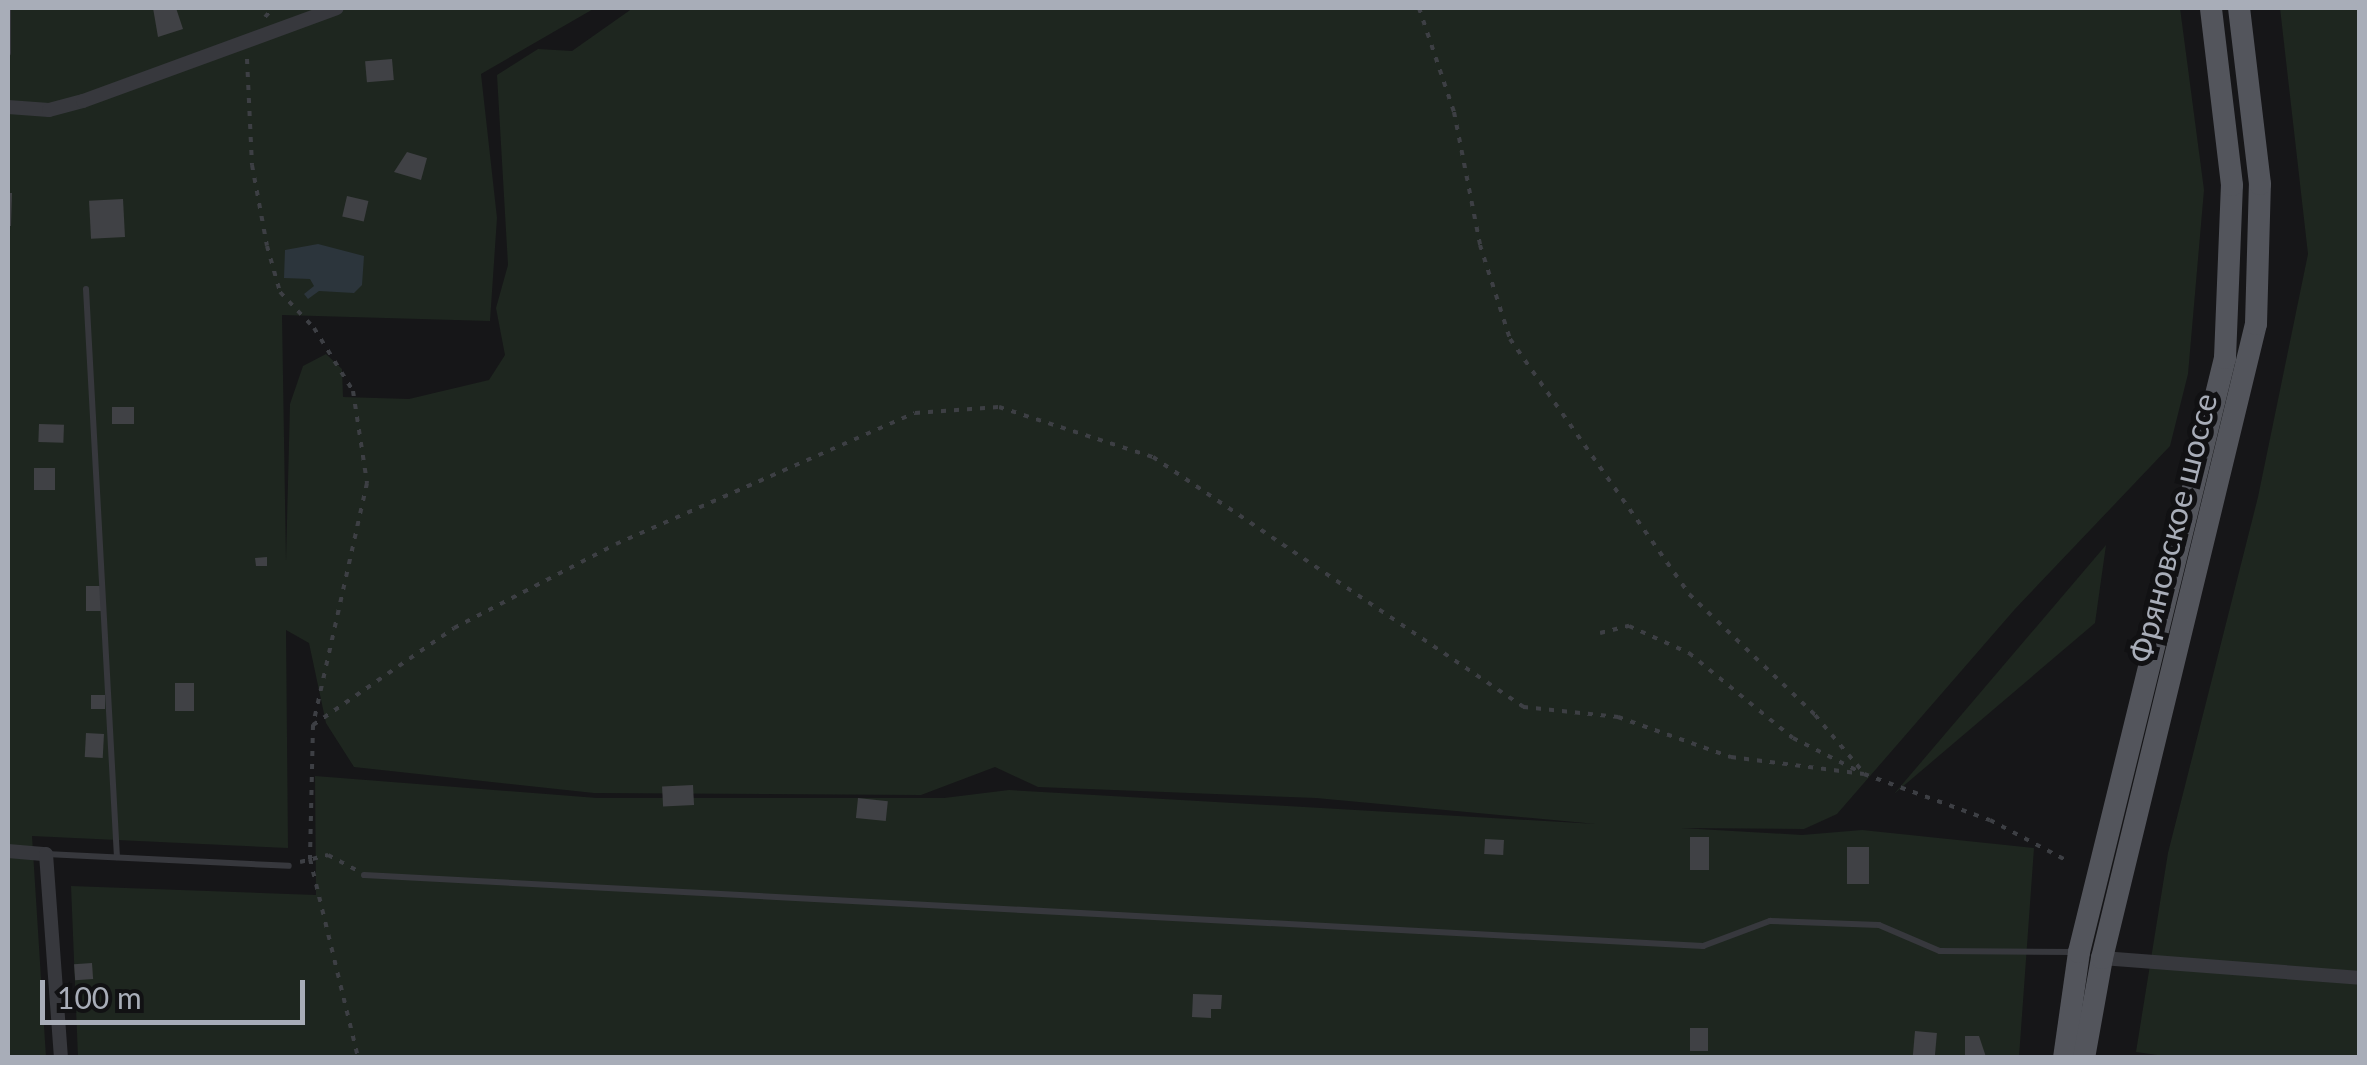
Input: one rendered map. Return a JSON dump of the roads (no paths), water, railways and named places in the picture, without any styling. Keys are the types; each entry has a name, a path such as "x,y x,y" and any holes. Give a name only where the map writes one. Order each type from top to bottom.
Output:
{"main road":[{"name":"Фряновское шоссе","path":"2084,1058 2090,955 2224,358 2232,185 2211,8"},
{"name":"Фряновское шоссе","path":"2064,1058 2256,324 2260,184 2239,8"}],"street":[{"path":"8,107 49,110 83,101 337,8"},
{"path":"8,851 46,854 61,1058"},
{"path":"2090,955 2360,978"}],"lane":[{"path":"8,8 8,53"},
{"path":"86,289 117,856"},
{"path":"46,854 288,866"},
{"path":"364,875 1703,946 1770,922 1879,925 1940,951 2090,955"}]}
